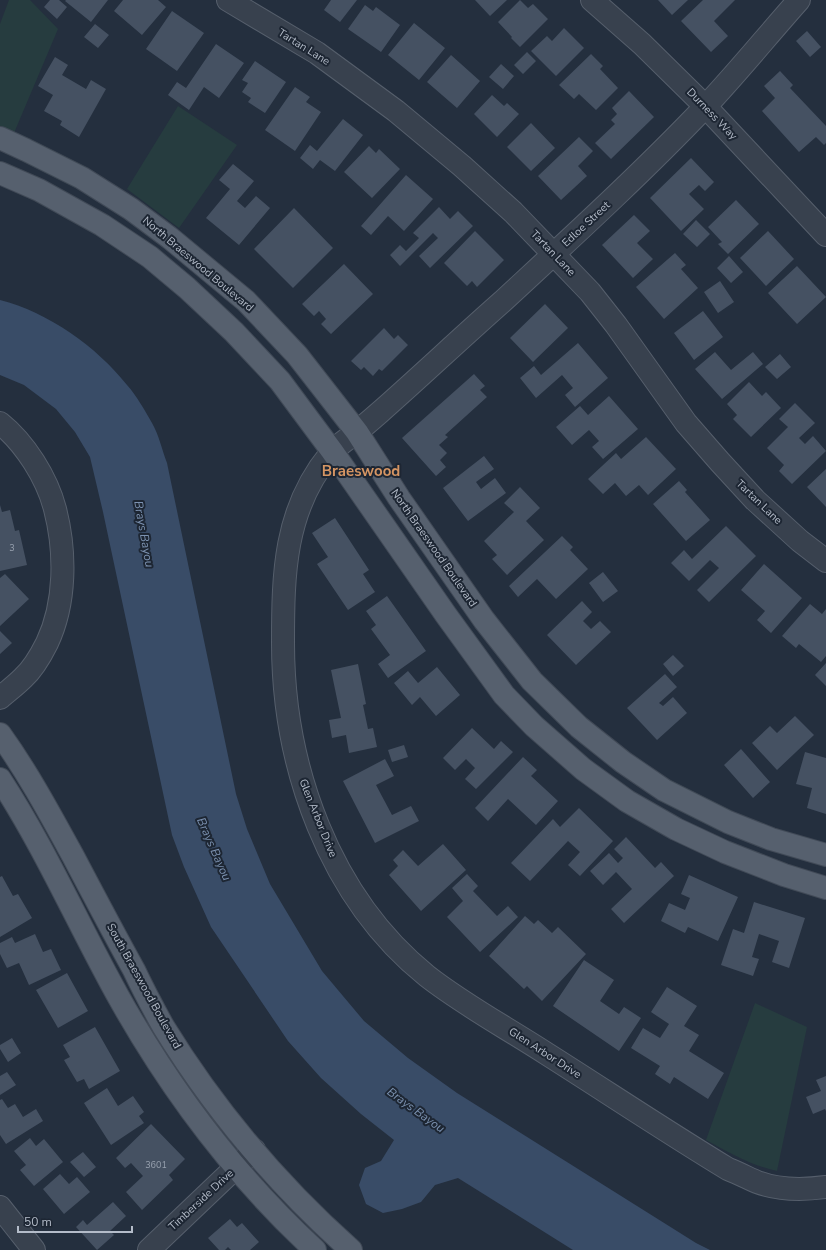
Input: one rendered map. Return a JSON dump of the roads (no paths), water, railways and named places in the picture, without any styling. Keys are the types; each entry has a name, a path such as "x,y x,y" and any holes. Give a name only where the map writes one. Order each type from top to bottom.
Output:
{"main road":[{"name":"North Braeswood Boulevard","path":"0,138 82,178 131,209 170,238 246,301 297,355 357,432 399,498 480,614 532,680 579,727 623,762 660,787 728,822 771,839 826,854"},
{"path":"0,173 39,190 102,225 153,260 187,288 234,332 280,381 332,451 446,615 504,695 534,726 583,769 627,802 676,829 725,852 784,875 826,888"},
{"path":"153,260 170,238"},
{"name":"South Braeswood Boulevard","path":"0,734 20,761 48,810 163,1025 208,1093 254,1150 291,1192 326,1228 351,1250"},
{"path":"0,779 41,849 118,996 166,1074 217,1146 267,1203 315,1250"},
{"path":"646,812 660,787"}],"street":[{"name":"Tartan Lane","path":"228,0 317,53 396,111 462,166 513,212 590,292 616,325 686,423 715,457 756,500 800,541 826,561"},
{"name":"Durness Way","path":"592,0 642,44 706,106 826,235"},
{"name":"Edloe Street","path":"357,432 554,254 623,189 706,106 798,0"},
{"path":"0,423 32,458 44,480 55,508 63,569 60,600 55,623 47,642 24,678 0,698"},
{"name":"Glen Arbor Drive","path":"357,432 332,451 310,482 298,508 290,536 285,580 283,666 287,712 292,741 302,780 323,836 342,874 362,906 382,933 424,974 451,994 511,1030 728,1169 758,1182 780,1187 826,1187"},
{"name":"Timberside Drive","path":"148,1250 254,1150"},
{"path":"0,1207 34,1250"}],"water":[{"name":"Brays Bayou","path":"0,300 36,313 53,322 101,357 131,389 141,404 159,438 167,463 236,794 247,829 270,884 322,971 364,1021 408,1058 457,1093 696,1243 710,1250 573,1250 458,1178 435,1185 421,1202 402,1209 383,1213 366,1204 359,1185 365,1168 381,1161 394,1140 361,1114 321,1078 288,1041 211,927 184,867 172,835 90,457 75,432 56,409 24,385 0,375"}],"district":[{"name":"Braeswood","path":"361,471"}]}
